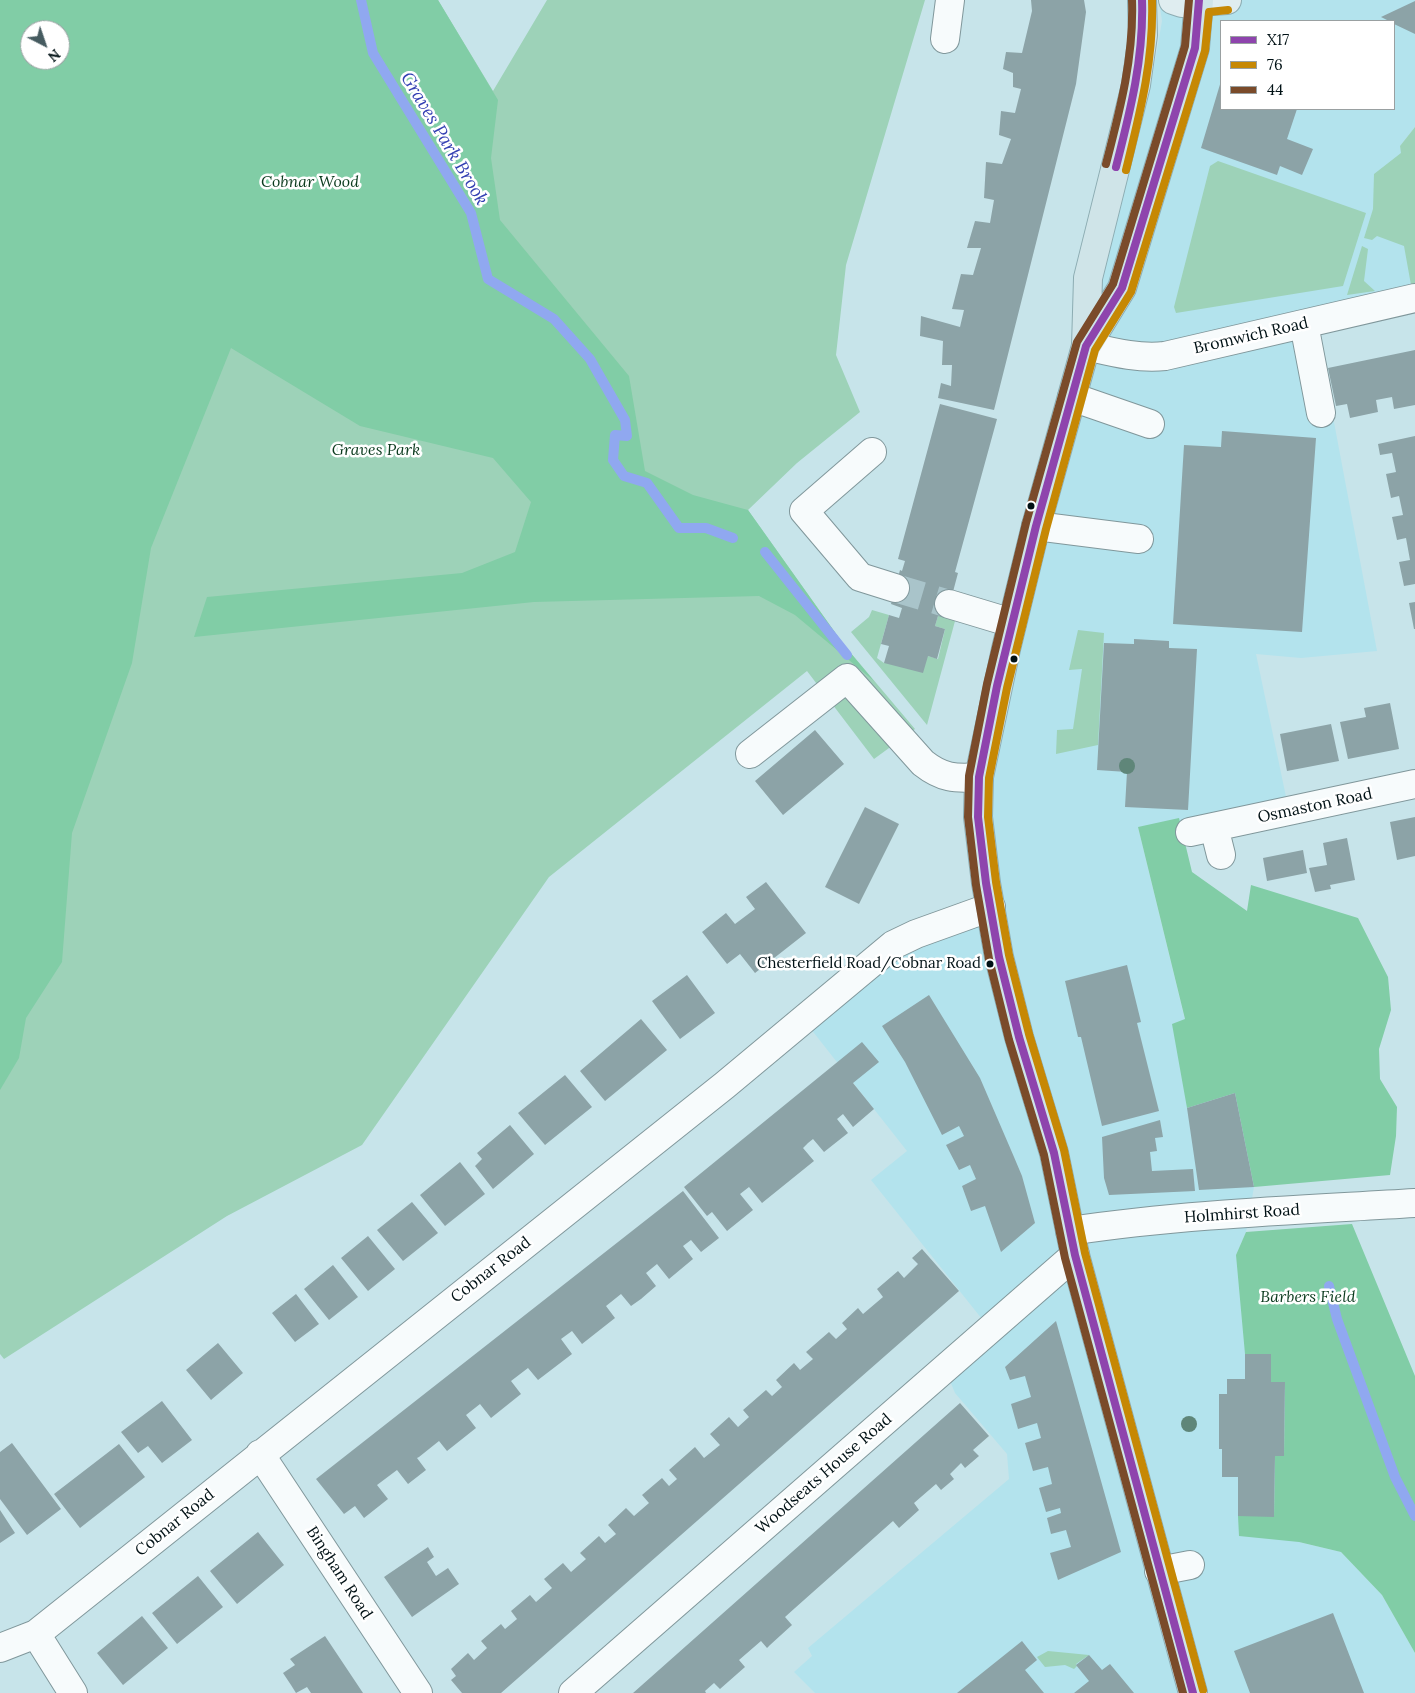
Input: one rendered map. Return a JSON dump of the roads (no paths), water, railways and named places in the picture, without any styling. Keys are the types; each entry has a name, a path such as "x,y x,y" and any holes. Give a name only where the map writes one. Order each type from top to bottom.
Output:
{"highway":[{"path":"1142,0 1144,35 1136,86 1088,278 1086,346 1036,526 1012,623 979,777 978,818 999,957 1019,1037 1054,1153 1073,1243 1193,1693"},
{"path":"1086,346 1122,288 1194,48 1191,1"}],"main road":[{"path":"1191,1 1227,0"}],"street":[{"path":"946,39 950,0"},
{"name":"Bromwich Road","path":"1086,346 1133,356 1150,358 1165,356 1415,298"},
{"path":"1304,324 1321,413"},
{"path":"1072,397 1150,424"},
{"path":"872,452 804,511 860,577 895,588"},
{"path":"1036,526 1139,539"},
{"path":"949,604 1012,623"},
{"path":"750,754 847,678 923,762 937,774 958,779 979,777"},
{"name":"Osmaston Road","path":"1221,855 1202,830 1415,784"},
{"name":"Cobnar Road","path":"0,1648 36,1634 725,1084 893,945 916,934 990,907"},
{"name":"Holmhirst Road","path":"1073,1243 1108,1226 1193,1217 1415,1203"},
{"name":"Woodseats House Road","path":"573,1693 1073,1243"},
{"name":"Bingham Road","path":"260,1454 418,1693"},
{"path":"1159,1571 1190,1565"},
{"path":"36,1634 73,1693"}],"waterway":[{"name":"Graves Park Brook","path":"361,0 373,53 471,213 488,279 554,319 590,359 625,420 627,436 615,435 613,460 624,476 647,483 679,528 706,528 733,538"},
{"name":"Graves Park Brook","path":"765,552 847,655"},
{"name":"Graves Park Brook","path":"1329,1286 1337,1319 1395,1477 1415,1516"}],"tunnel":[{"path":"895,588 949,604"}],"place":[{"name":"Chesterfield Road/Cobnar Road","path":"990,964"}],"park label":[{"name":"Cobnar Wood","path":"310,182"},
{"name":"Graves Park","path":"376,450"},
{"name":"Barbers Field","path":"1308,1297"}]}
